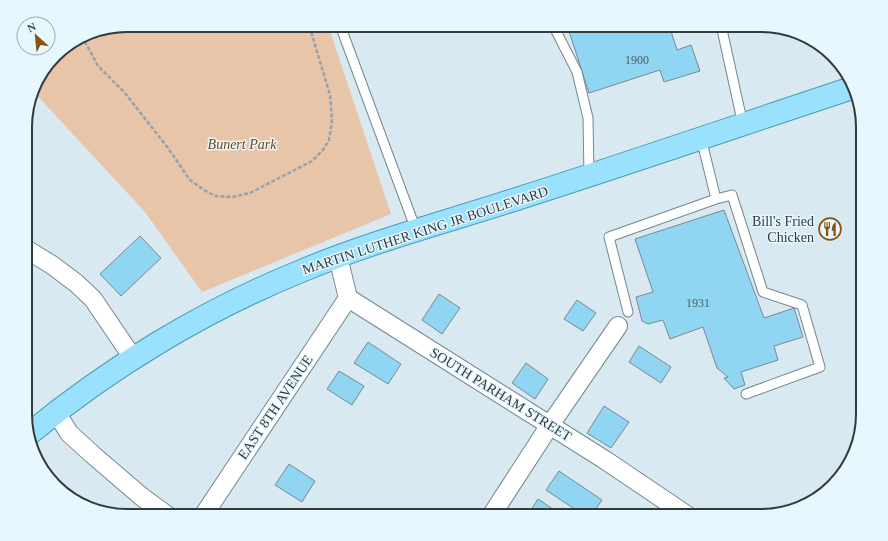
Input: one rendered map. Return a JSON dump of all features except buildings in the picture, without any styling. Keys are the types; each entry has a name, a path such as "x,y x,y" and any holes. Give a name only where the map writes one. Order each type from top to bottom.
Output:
{"main road":[{"name":"MARTIN LUTHER KING JR BOULEVARD","path":"34,430 56,412 133,358 217,310 248,294 298,272 416,231 848,89"}],"street":[{"path":"32,253 70,278 92,299 133,358"},
{"path":"338,257 348,298"},
{"name":"SOUTH PARHAM STREET","path":"348,298 605,460 678,509"},
{"name":"EAST 8TH AVENUE","path":"208,509 348,298"},
{"path":"496,509 550,425 623,319"},
{"path":"56,412 69,433 93,456 159,509"}],"lane":[{"path":"343,32 416,231"},
{"path":"557,32 577,72 588,118 589,175"},
{"path":"723,32 743,124"},
{"path":"701,138 716,199"},
{"path":"623,319 609,237 716,199 732,195 763,292 802,305 820,367 746,394"}],"path":[{"path":"85,42 98,66 125,93 168,148 190,180 215,196 232,197 250,193 312,161 323,150 329,140 332,121 330,95 311,32"}],"green space":[{"name":"Bunert Park","path":"330,32 391,214 202,292 145,212 37,96 48,74 64,56 85,42 103,35 115,33"}],"place":[{"name":"Bill's Fried Chicken","path":"830,229"}]}
